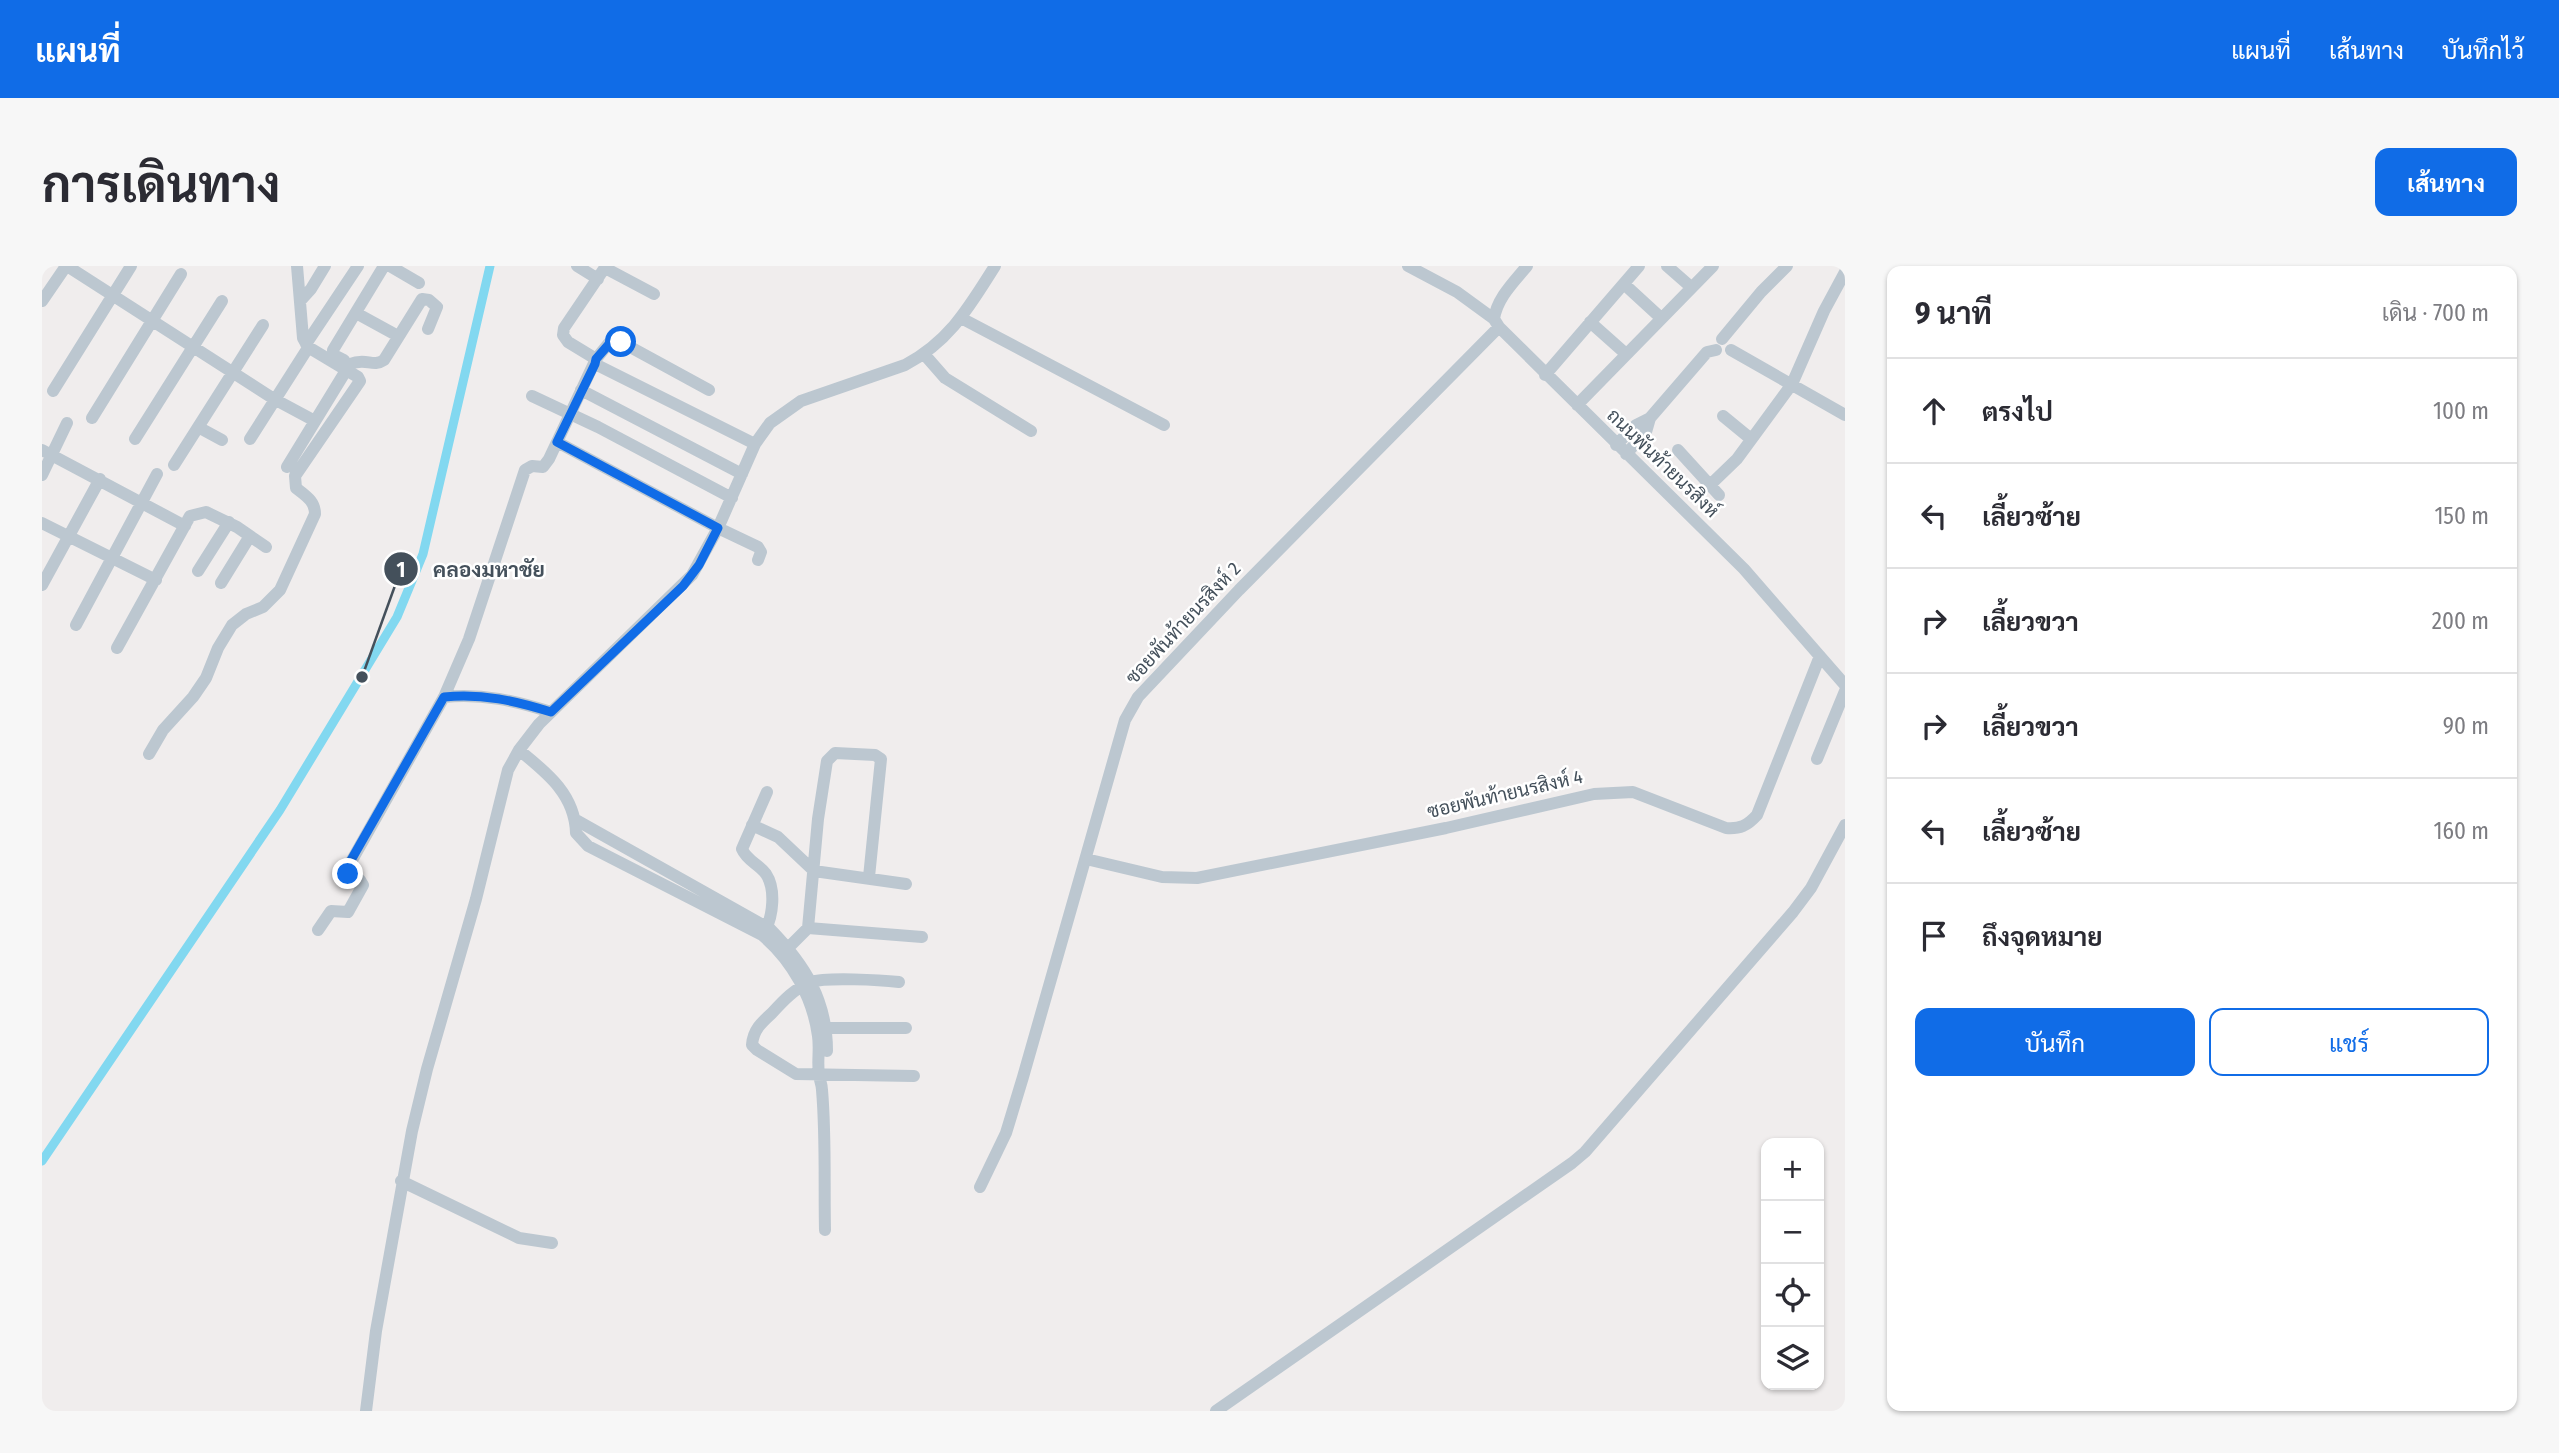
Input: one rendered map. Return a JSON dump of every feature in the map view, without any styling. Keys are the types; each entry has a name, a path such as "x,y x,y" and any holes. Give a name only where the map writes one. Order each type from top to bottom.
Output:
{"street":[{"path":"42,301 66,266 274,399 315,421"},
{"path":"53,391 131,266"},
{"path":"297,266 301,326 306,347"},
{"path":"301,300 325,266"},
{"path":"250,439 358,266"},
{"path":"149,754 163,730 206,678 218,648 232,625 246,614 263,607 280,590 315,514 315,506 310,499 296,488 295,476 359,384 358,377 332,352 384,266"},
{"path":"390,266 419,283"},
{"path":"577,266 603,271 654,294"},
{"path":"366,1411 376,1331 401,1181 426,1069 475,899 503,784 519,750 551,712 683,586 699,565 755,444 770,423 801,401 905,365 924,354 939,343 961,318 995,266"},
{"name":"ถนนพันท้ายนรสิงห์","path":"1408,266 1457,292 1496,323 1744,569 1845,685"},
{"path":"1496,323 1495,311 1505,292 1527,266"},
{"path":"1545,374 1639,266"},
{"path":"1667,266 1692,287"},
{"path":"1577,405 1713,266"},
{"path":"1621,449 1636,425 1650,418 1787,266"},
{"path":"603,271 564,328 563,335 568,342 596,361 755,444"},
{"path":"1709,486 1737,459 1792,384 1824,311 1845,272"},
{"path":"92,418 181,274"},
{"path":"1624,284 1661,318"},
{"path":"338,299 398,336"},
{"path":"287,467 348,366 360,360 380,363 384,360 422,299 429,300 437,307 428,329"},
{"path":"135,439 222,301"},
{"path":"961,318 1164,425"},
{"path":"1590,322 1626,354"},
{"name":"ซอยพันท้ายนรสิงห์ 2","path":"981,1187 1006,1132 1125,720 1138,697 1496,323"},
{"path":"174,465 263,325"},
{"path":"1719,344 1730,341 1731,349 1845,415"},
{"path":"318,930 331,911 344,913 351,908 362,882 348,874 346,869 444,697 469,639 525,470 532,466 543,467 596,361 610,343 621,342 709,390"},
{"path":"306,347 348,366"},
{"path":"924,354 945,378 1031,431"},
{"path":"581,390 742,474"},
{"path":"532,396 732,498"},
{"path":"1723,416 1751,439"},
{"path":"42,475 47,452 66,423"},
{"path":"198,427 222,440"},
{"path":"557,442 758,547 761,552 758,560"},
{"path":"1678,450 1719,495"},
{"path":"47,452 185,526"},
{"path":"76,625 157,474"},
{"path":"42,586 100,479"},
{"path":"117,648 190,516 206,512 266,547"},
{"path":"42,523 156,580"},
{"path":"198,571 229,523"},
{"path":"220,583 250,536"},
{"name":"ซอยพันท้ายนรสิงห์ 4","path":"1086,859 1162,877 1197,878 1446,828 1594,794 1616,792 1633,792 1726,828 1738,828 1749,824 1757,815 1820,656"},
{"path":"1816,760 1845,691"},
{"path":"444,697 468,695 514,701 551,712"},
{"path":"519,750 552,776 560,786 576,820 576,833 588,846 765,931 789,947 827,1028 822,1079"},
{"path":"789,947 808,928 818,819 827,761 835,753 875,755 881,759 869,877"},
{"path":"765,931 770,918 770,885 766,874 748,859 742,849 767,792"},
{"path":"752,825 778,837 814,871 906,884"},
{"path":"1216,1411 1585,1152 1793,912 1811,888 1845,825"},
{"path":"808,928 922,937"},
{"path":"765,931 807,984 815,1017 822,1079 825,1230"},
{"path":"899,982 874,979 807,984 791,993 759,1026 752,1036 752,1045 796,1074 822,1079 914,1076"},
{"path":"827,1028 906,1028"},
{"path":"401,1181 519,1238 552,1243"}],"waterway":[{"path":"42,1161 280,810 397,617 423,554 490,266"}],"place":[{"name":"คลองมหาชัย","path":"362,677"}],"route":[{"path":"348,874 346,869 444,697 468,695 514,701 551,712 683,586 699,565 718,528 557,442 596,359 610,343 621,342"}]}
